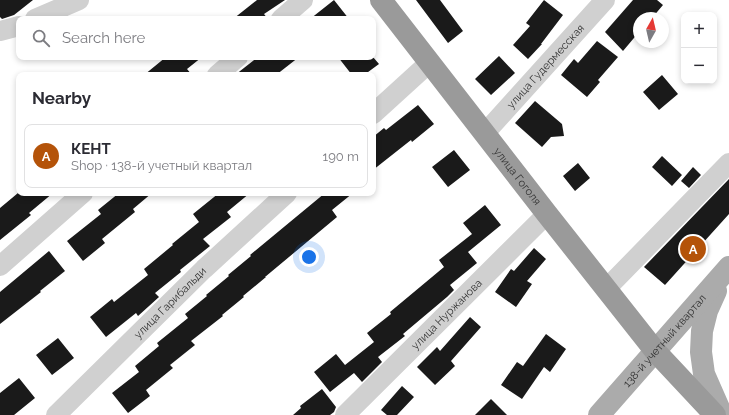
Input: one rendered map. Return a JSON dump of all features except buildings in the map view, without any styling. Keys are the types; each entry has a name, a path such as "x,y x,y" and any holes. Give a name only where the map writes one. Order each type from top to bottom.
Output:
{"highway":[{"name":"улица Гоголя","path":"381,0 656,352"},
{"path":"656,352 695,415"},
{"path":"656,352 715,415"}],"main road":[{"name":"138-й учетный квартал","path":"599,415 656,352 728,268"},
{"path":"722,415 704,374 701,352 702,332 707,311 728,268"}],"street":[{"path":"42,16 79,0"},
{"path":"284,16 303,0"},
{"name":"улица Гудермесская","path":"485,133 605,0"},
{"path":"0,31 16,27"},
{"path":"220,72 234,60"},
{"path":"376,111 429,63"},
{"path":"606,289 729,163"},
{"path":"0,266 80,196"},
{"name":"улица Гарибальди","path":"56,415 204,269 284,196"},
{"name":"улица Нуржанова","path":"346,415 547,214"}],"place":[{"name":"КЕНТ","path":"693,249"}]}
